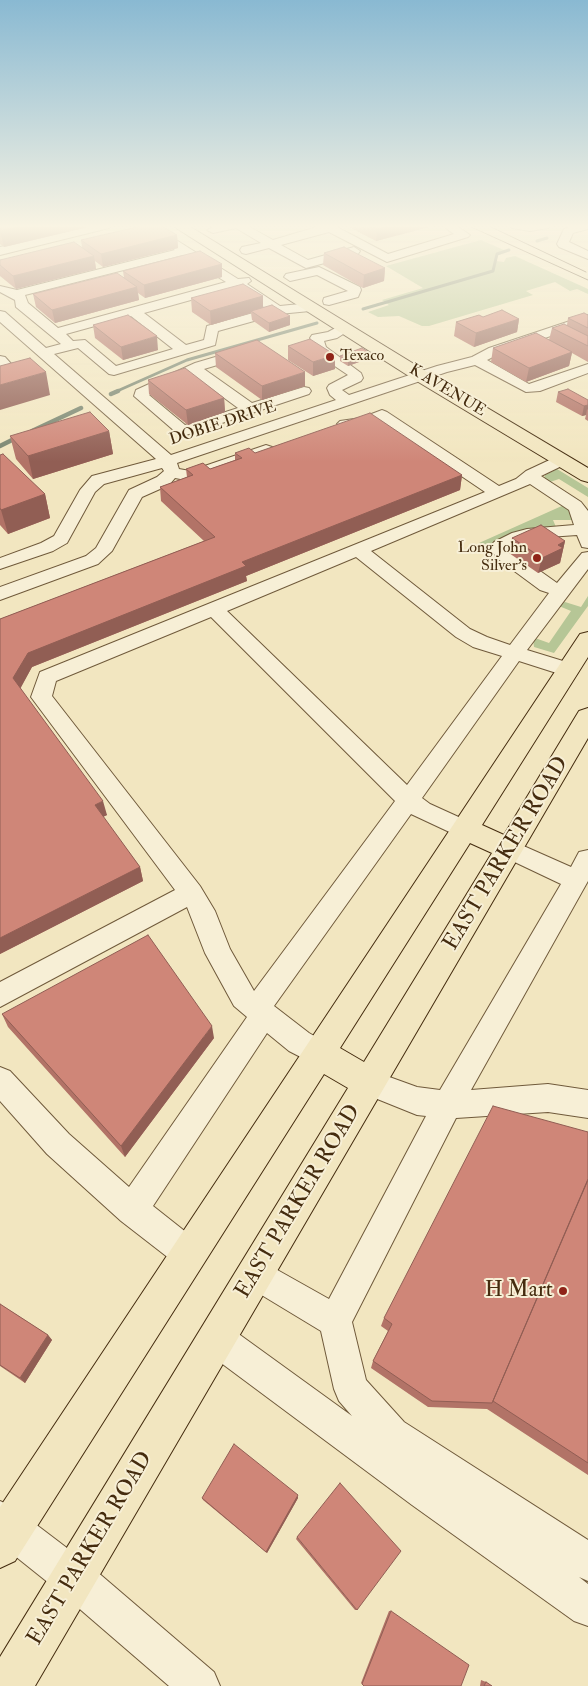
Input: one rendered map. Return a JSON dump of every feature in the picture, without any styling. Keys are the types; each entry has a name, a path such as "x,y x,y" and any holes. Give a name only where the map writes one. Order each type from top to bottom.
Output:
{"main road":[{"name":"K AVENUE","path":"322,305 344,328 423,367 588,476"},
{"name":"K AVENUE","path":"329,305 343,310"},
{"name":"K AVENUE","path":"423,367 442,369 458,378"},
{"name":"K AVENUE","path":"474,388 588,457"},
{"path":"4,1532 190,1255 466,830 578,673 588,639"},
{"name":"EAST PARKER ROAD","path":"9,1686 588,717"},
{"path":"466,830 510,849"},
{"path":"320,1054 370,1083"}],"street":[{"path":"22,305 71,346"},
{"path":"56,333 160,305"},
{"path":"270,305 278,310"},
{"path":"43,353 80,343 114,371 210,342 212,329 302,305"},
{"path":"134,312 184,350"},
{"name":"DOBIE DRIVE","path":"0,315 170,467 288,421 396,384 423,367"},
{"path":"442,369 477,360 494,351 588,319"},
{"path":"344,328 332,335 317,338 319,349 367,374 396,384"},
{"path":"532,338 548,347"},
{"path":"238,354 194,369 141,392 141,396 183,431 304,391"},
{"path":"0,360 7,367 5,374 0,376"},
{"path":"477,360 526,388 535,388 588,368"},
{"path":"572,360 588,368"},
{"path":"194,369 250,409"},
{"path":"367,374 334,388 335,392 382,416 498,493"},
{"path":"115,416 150,404"},
{"path":"264,404 288,421"},
{"path":"330,428 339,424 363,422 382,416"},
{"path":"0,564 47,547 61,539 88,490 98,480 170,467 191,476 284,444"},
{"path":"320,1054 299,1042 243,998 218,953 202,911 191,894 41,697 47,677 522,483 529,476 562,460"},
{"path":"0,594 92,560 103,551 135,494 163,481 170,467"},
{"path":"529,476 575,506 587,536 533,533 518,536 500,546 500,550 504,555 547,586 560,591"},
{"path":"358,550 463,633 480,642 578,673"},
{"path":"132,1210 260,1011 408,800 560,591 588,558"},
{"path":"214,609 408,800 422,810 466,830"},
{"path":"510,849 582,870 447,1105 335,1321 352,1389 391,1435 588,1562"},
{"path":"0,995 191,894"},
{"path":"0,1080 58,1144 132,1210 190,1255"},
{"path":"370,1083 417,1101 447,1105 548,1098 588,1104"},
{"path":"256,1274 335,1321"},
{"path":"217,1339 424,1492 588,1607"},
{"path":"4,1532 74,1578 200,1686"}],"green space":[{"path":"389,305 501,305 429,326 422,326 399,316 378,317 368,312"},
{"path":"557,469 588,488 588,497 559,479 550,482 544,479 545,475"},
{"path":"564,505 570,509 573,520 553,520 556,527 518,533 489,546 491,550 536,583 479,543"},
{"path":"588,596 588,606 554,653 534,647 533,639 535,638 549,643 571,611 559,606 559,604 565,602 581,607"}],"building":[{"path":"46,305 72,305 52,310"},
{"path":"201,305 232,305 210,311"},
{"path":"272,305 290,316 269,323 251,311"},
{"path":"502,310 519,319 476,333 456,322 479,315 483,317"},
{"path":"584,313 588,315 588,328 568,318"},
{"path":"128,315 157,336 121,347 93,325"},
{"path":"564,324 588,336 588,346 552,328"},
{"path":"536,333 572,352 529,368 493,348"},
{"path":"310,339 335,355 313,362 288,346"},
{"path":"257,340 305,372 262,386 215,353"},
{"path":"362,348 370,353 348,361 340,356"},
{"path":"30,358 46,372 0,385 0,366"},
{"path":"185,368 224,398 186,410 148,380"},
{"path":"568,389 588,400 588,405 584,406 558,392"},
{"path":"90,412 109,431 28,456 10,436"},
{"path":"370,413 462,475 242,562 246,566 28,653 13,678 103,801 95,805 140,867 0,938 0,619 215,537 160,487 193,475 186,469 203,463 210,469 242,458 235,453 249,448 255,453"},
{"path":"3,454 45,494 1,510 0,455"},
{"path":"541,525 565,541 558,545 563,548 542,558 512,538"},
{"path":"148,935 212,1026 121,1146 2,1014"},
{"path":"493,1106 588,1132 588,1179 492,1403 432,1401 373,1361 392,1324 384,1318"},
{"name":"H Mart","path":"588,1180 588,1463 493,1401"},
{"path":"0,1304 48,1335 20,1378 0,1365"},
{"path":"234,1444 298,1495 266,1552 202,1498"},
{"path":"340,1483 401,1551 357,1610 297,1537"},
{"path":"391,1611 469,1665 461,1686 364,1686 362,1684"},
{"path":"486,1682 492,1686 484,1686"}],"waterway":[{"path":"363,309 378,305"},
{"path":"115,392 187,360 317,323"},
{"path":"111,394 118,391"},
{"path":"32,431 81,408"},
{"path":"0,446 18,437"}],"place":[{"name":"Texaco","path":"330,357"},
{"name":"Long John Silver's","path":"537,558"},
{"name":"H Mart","path":"563,1291"}]}
